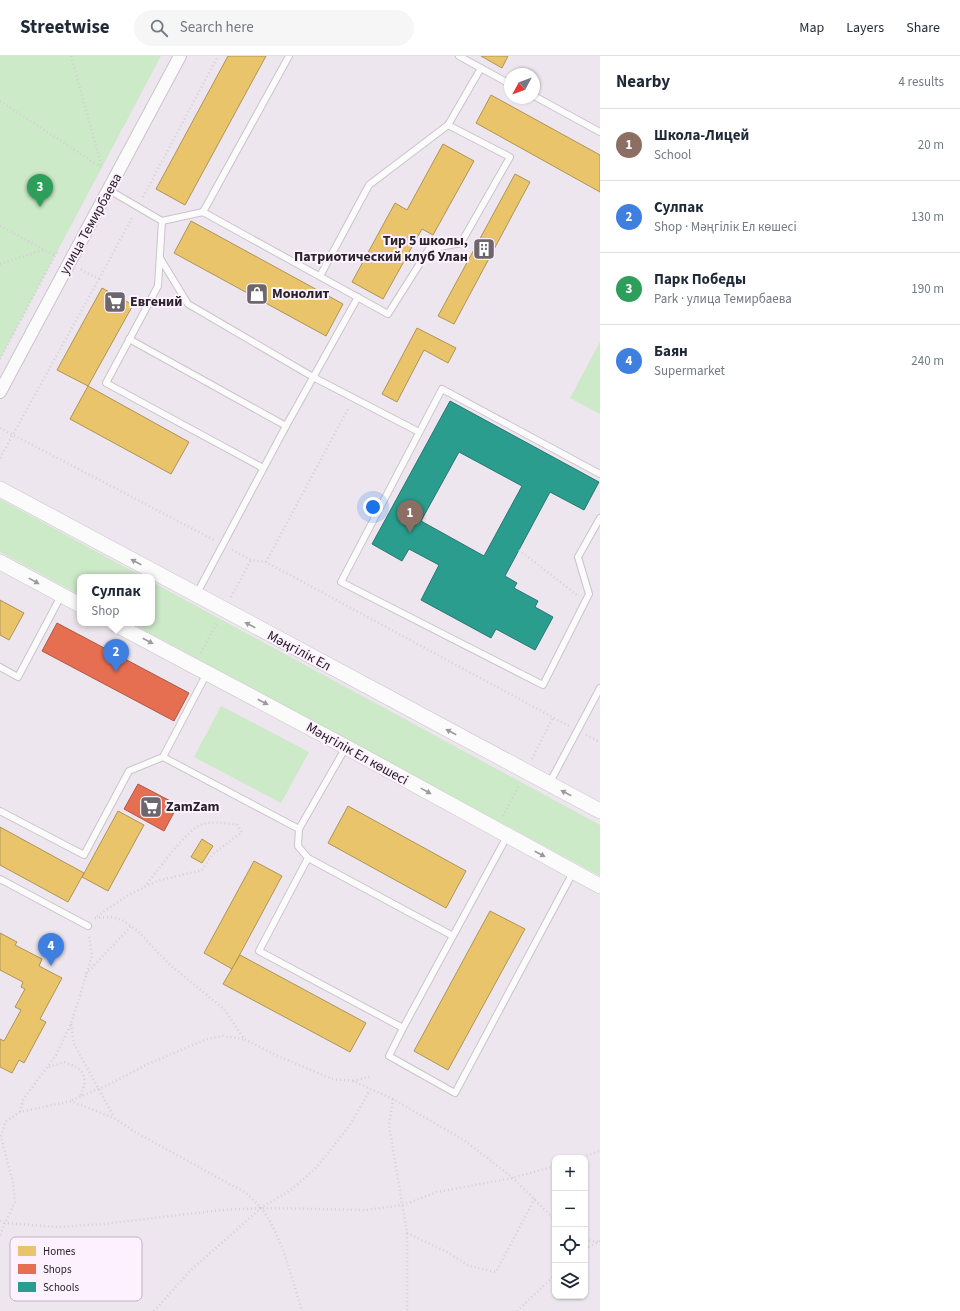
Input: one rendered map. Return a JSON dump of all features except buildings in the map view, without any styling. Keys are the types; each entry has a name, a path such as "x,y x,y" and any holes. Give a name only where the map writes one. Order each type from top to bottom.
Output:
{"street":[{"name":"улица Темирбаева","path":"0,392 180,56"},
{"name":"Мәңгілік Ел","path":"0,489 600,811"},
{"path":"0,562 77,604"},
{"name":"Мәңгілік Ел көшесі","path":"119,626 346,747 600,886"}],"lane":[{"path":"203,212 289,56"},
{"path":"459,56 504,81"},
{"path":"320,276 369,185 448,125 481,68"},
{"path":"540,99 600,132"},
{"path":"109,190 162,221 203,212 388,314 429,249 461,243 510,157 448,125"},
{"path":"162,221 158,286 106,383 263,468"},
{"path":"160,258 188,304 313,377 419,432"},
{"path":"196,595 263,468 358,297"},
{"path":"130,339 286,426"},
{"path":"600,474 442,389 341,582 543,686 589,594 578,557 600,518"},
{"path":"0,667 18,677 61,596"},
{"path":"0,811 84,856 129,771 164,757 208,673"},
{"path":"549,784 600,688"},
{"path":"346,747 299,829 298,846 308,858 453,936"},
{"path":"164,757 299,829"},
{"path":"504,842 389,1056 455,1093 570,878"},
{"path":"308,858 259,951 403,1028"},
{"path":"0,879 88,926"}],"path":[{"path":"0,101 102,168 71,56"},
{"path":"99,279 218,56"},
{"path":"0,264 43,250"},
{"path":"266,562 354,397"},
{"path":"0,428 251,560 266,562 600,742"},
{"path":"0,458 12,435"},
{"path":"519,550 575,594 586,600"},
{"path":"20,1112 23,1100 48,1067 71,1024 92,956 88,926 96,917 127,896 144,888 157,881 202,870 213,854 242,832 237,825 224,822 202,824 189,832 144,888"},
{"path":"96,917 111,917 122,920 138,931 169,964 224,1009 244,1039"},
{"path":"85,975 130,926"},
{"path":"71,1024 74,1044 114,1118"},
{"path":"0,1235 15,1202 13,1182 1,1137 5,1122 20,1112 71,1101 148,1064 207,1039 223,1036 244,1039 278,1056 332,1079 353,1081 372,1076"},
{"path":"48,1067 64,1062 81,1070 85,1076 85,1083 81,1096"},
{"path":"353,1081 370,1090 393,1099 464,1140 513,1178 535,1198 552,1217"},
{"path":"154,1311 191,1270 261,1208 292,1189 316,1168 350,1125 370,1090"},
{"path":"393,1099 389,1125 407,1233 407,1311"},
{"path":"71,1101 114,1118 135,1132 246,1193 261,1208 278,1239 302,1311"},
{"path":"588,1155 600,1151"},
{"path":"0,1221 6,1223 57,1227 96,1225 222,1210 261,1208 366,1210 403,1205 437,1192 513,1178 552,1167"},
{"path":"407,1233 448,1252 470,1266 496,1272 535,1198"},
{"path":"588,1240 599,1241"},
{"path":"588,1247 599,1241"},
{"path":"517,1311 552,1278"}],"green space":[{"path":"0,56 161,56 0,359"},
{"path":"600,342 600,414 570,398"},
{"path":"0,499 138,574 77,574 77,593 0,552"},
{"path":"155,584 600,825 600,876 137,626 155,626"},
{"path":"221,706 309,752 281,803 194,757"}],"place":[{"name":"Парк Победы","path":"40,207"},
{"name":"Тир 5 школы, Патриотический клуб Улан","path":"484,249"},
{"name":"Монолит","path":"257,294"},
{"name":"Евгений","path":"115,302"},
{"name":"Школа-Лицей","path":"410,533"},
{"name":"Сулпак","path":"116,672"},
{"name":"ZamZam","path":"151,807"},
{"name":"Баян","path":"51,966"}]}
